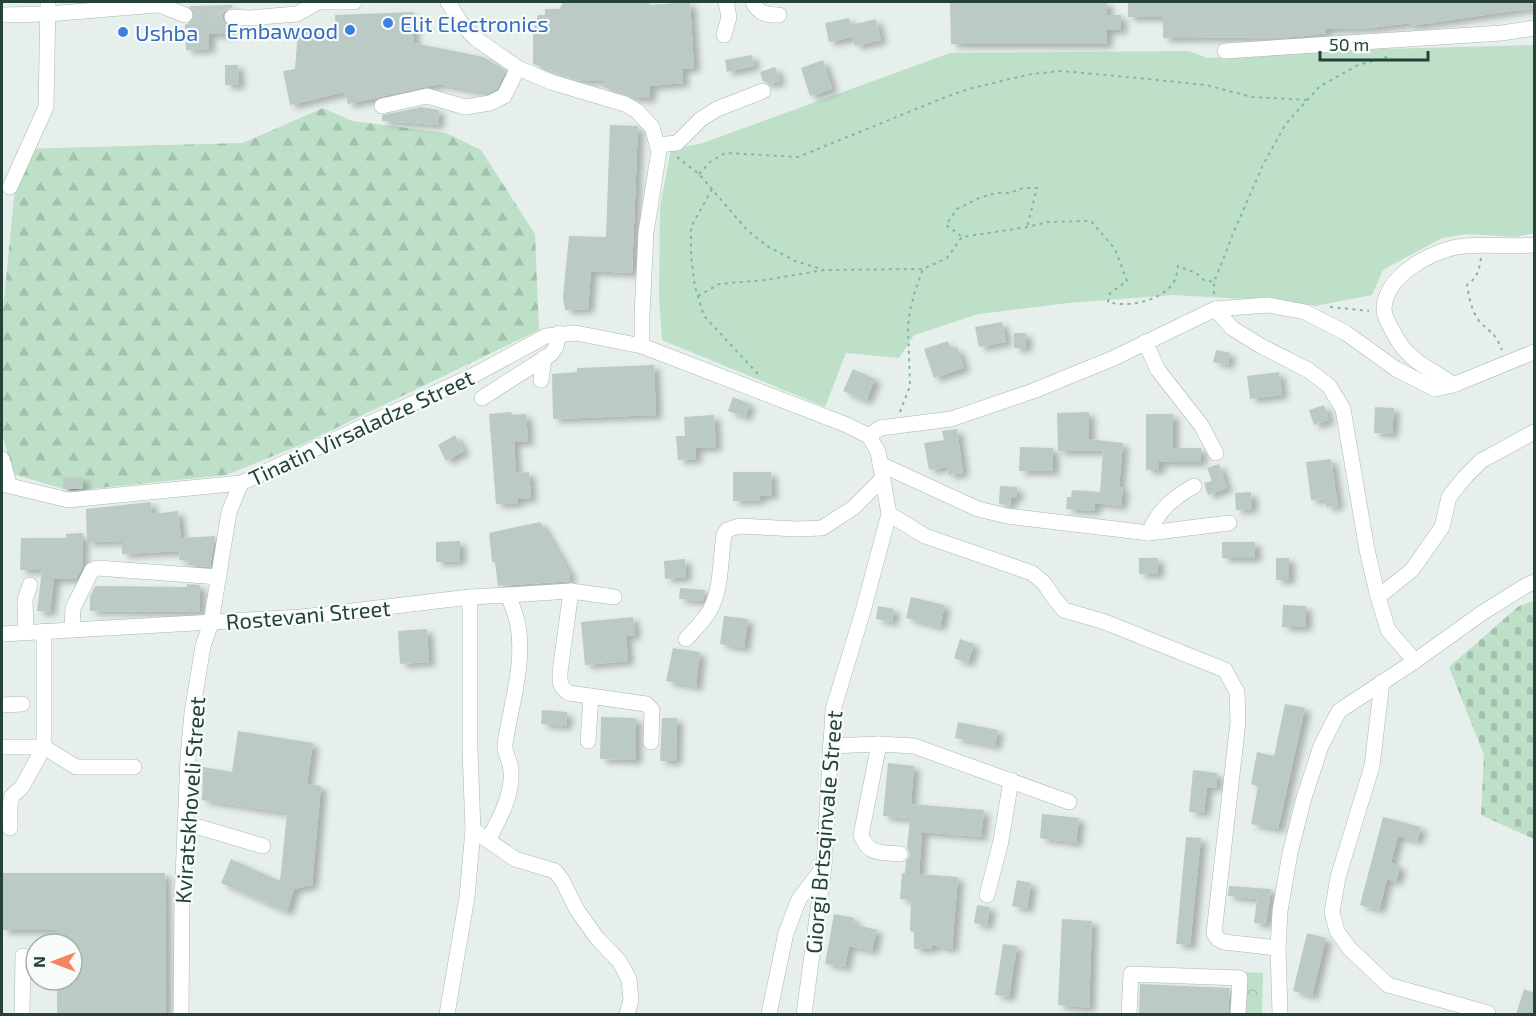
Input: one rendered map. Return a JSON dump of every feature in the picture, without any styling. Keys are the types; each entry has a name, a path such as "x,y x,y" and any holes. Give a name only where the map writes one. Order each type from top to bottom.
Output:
{"street":[{"path":"232,16 249,18 297,14 317,2 354,2"},
{"path":"448,2 461,24 475,38 518,68 551,82 625,104 637,111 652,127 658,151 646,232 642,346 869,436 880,428 951,419 999,403 1114,358 1215,309 1268,305 1305,312 1346,333 1396,369 1435,389 1453,385 1534,352"},
{"path":"724,35 729,16 726,2"},
{"path":"753,2 764,15 779,15"},
{"path":"2,15 48,8 154,3 185,15"},
{"path":"10,187 45,107 48,8"},
{"path":"1225,51 1502,33 1534,28"},
{"path":"382,106 426,96 465,107 490,103 504,96 518,68"},
{"path":"657,145 677,143 701,119 763,91"},
{"path":"1453,385 1444,377 1413,359 1403,348 1386,319 1384,310 1387,296 1395,281 1417,263 1445,249 1490,244 1534,245"},
{"path":"1215,309 1232,328 1308,370 1329,386 1342,409 1367,550 1378,597 1388,630 1414,662"},
{"path":"482,398 544,358 556,347 559,333"},
{"name":"Tinatin Virsaladze Street","path":"5,484 68,500 241,483 476,374 546,336 559,333 599,337 642,346"},
{"path":"1145,342 1158,370 1202,425 1216,453"},
{"path":"541,380 544,358"},
{"path":"1378,597 1412,570 1442,527 1449,497 1481,460 1534,432"},
{"name":"Giorgi Brtsqinvale Street","path":"804,1014 824,866 833,710 889,514 878,452 869,436"},
{"path":"2,459 5,484"},
{"path":"686,639 702,623 712,608 718,588 724,535 727,530 739,526 822,528 853,508 882,471 978,508 1007,516 1149,533 1229,523"},
{"name":"Kviratskhoveli Street","path":"181,1014 182,901 192,713 203,646 211,623 229,512 241,483"},
{"path":"1149,533 1161,510 1172,499 1194,486"},
{"path":"889,514 925,536 1032,573 1044,582 1064,610 1105,622 1225,670 1237,692 1238,722 1214,933 1224,942 1278,948"},
{"path":"72,630 73,608 92,570 97,568 219,577"},
{"path":"1280,1014 1278,948 1280,911 1290,853 1304,798 1321,746 1339,711 1482,614 1534,582"},
{"path":"26,632 25,600 30,585"},
{"path":"571,591 560,683 562,689 569,693 650,706 652,710 651,741"},
{"name":"Rostevani Street","path":"2,634 302,617 508,594 571,591 614,597"},
{"path":"488,840 509,794 512,772 504,748 517,684 519,641 517,621 508,594"},
{"path":"447,1014 467,897 473,830 470,750 470,597"},
{"path":"10,828 12,796 22,787 44,747 44,631"},
{"path":"1382,682 1371,765 1338,877 1332,912 1337,931 1348,948 1388,985 1488,1013"},
{"path":"588,741 591,696"},
{"path":"2,705 22,704"},
{"path":"879,744 861,835 865,845 872,851 900,854"},
{"path":"830,746 879,744 914,746 1069,802"},
{"path":"2,747 44,747 76,767 134,767"},
{"path":"987,895 1002,841 1011,780"},
{"path":"185,823 263,846"},
{"path":"473,830 514,859 555,871 577,910 597,939 619,960 629,979 631,1000 627,1014"},
{"path":"769,1014 786,933 799,899 824,866"},
{"path":"22,956 22,1014"},
{"path":"1129,1014 1131,974 1240,978 1238,1014"}],"path":[{"path":"1215,309 1214,282 1263,165 1285,125 1319,87 1358,65 1399,54"},
{"path":"699,174 710,162 725,153 798,157 958,92 1031,74 1062,71 1138,78 1206,85 1252,97 1307,100"},
{"path":"657,145 699,174 747,230 767,246 795,261 824,270"},
{"path":"1027,227 1037,188 1023,188 980,198 957,209 946,225 962,237 1027,227 1048,222 1091,221 1115,249 1127,281 1110,293 1108,302 1121,306 1160,296 1174,283 1178,266 1196,273 1204,280 1214,282"},
{"path":"712,189 691,227 691,255 698,296 704,316 762,377"},
{"path":"698,296 718,284 766,280 824,270 923,269 947,258 962,237"},
{"path":"1482,246 1479,270 1475,280 1467,285 1468,294 1479,322 1496,335 1504,355"},
{"path":"896,426 910,386 908,326 915,291 923,269"},
{"path":"1305,312 1331,307 1362,311 1384,310"}],"green space":[{"path":"1534,45 1534,233 1516,237 1467,234 1442,238 1383,270 1372,295 1315,306 1282,301 1173,295 1068,303 979,314 914,335 899,358 846,353 825,407 662,340 659,297 660,207 671,149 700,144 950,53 1189,51 1207,58 1344,50"},
{"path":"323,108 352,121 446,133 481,150 535,234 539,330 303,444 226,475 70,491 13,474 2,433 2,320 17,149 243,143"},
{"path":"1534,601 1534,839 1481,815 1484,755 1449,667 1519,606"},
{"path":"1245,972 1263,973 1262,1014 1243,1014"}],"building":[{"path":"649,2 649,5 690,2 694,68 682,69 683,83 650,86 650,98 635,98 603,87 603,81 581,81 533,64 533,31 538,15 545,15 545,9 559,9 563,3"},
{"path":"950,2 1107,2 1107,15 1121,15 1121,30 1107,30 1107,44 951,44"},
{"path":"1128,2 1532,2 1532,8 1410,26 1410,23 1370,28 1326,29 1326,33 1296,37 1163,38 1163,17 1128,17"},
{"path":"232,5 224,11 222,17 226,25 232,27 232,34 209,34 209,49 186,50 185,25 191,22 195,14 189,6"},
{"path":"413,12 414,43 484,57 506,71 497,89 488,93 439,84 348,104 345,92 290,105 283,71 295,69 298,31 336,36 335,15"},
{"path":"849,18 851,25 876,19 881,40 855,46 853,37 829,42 825,23"},
{"path":"752,55 754,66 727,72 725,60"},
{"path":"823,60 832,89 810,96 801,68"},
{"path":"225,65 238,65 239,85 225,85"},
{"path":"775,67 780,81 770,84 763,81 760,72"},
{"path":"421,107 439,110 438,125 382,121 382,115"},
{"path":"610,125 638,126 632,273 591,271 588,309 565,310 563,297 569,236 606,237"},
{"path":"1002,322 1006,342 979,347 975,327"},
{"path":"1014,333 1026,333 1026,348 1014,348"},
{"path":"948,341 951,350 957,347 964,368 934,378 924,349"},
{"path":"1216,350 1230,353 1228,365 1213,362"},
{"path":"654,365 656,415 553,419 552,374 577,372 577,368"},
{"path":"853,369 875,379 866,401 843,391"},
{"path":"1279,372 1282,395 1250,399 1247,376"},
{"path":"733,397 750,404 745,417 728,411"},
{"path":"1324,405 1329,420 1314,425 1309,410"},
{"path":"1375,407 1394,408 1392,434 1374,433"},
{"path":"511,412 512,415 526,414 528,441 514,442 516,473 529,472 531,498 518,499 518,503 496,504 489,414"},
{"path":"1089,412 1089,439 1123,443 1119,487 1123,488 1121,506 1095,503 1095,511 1066,509 1067,497 1071,497 1072,490 1100,492 1103,451 1058,451 1057,413"},
{"path":"1146,414 1173,414 1173,448 1201,448 1201,462 1159,462 1159,470 1146,470"},
{"path":"714,415 716,447 696,448 696,459 678,460 676,436 685,436 684,417"},
{"path":"957,429 963,473 948,475 947,467 929,470 924,443 944,440 942,431"},
{"path":"455,435 464,451 446,461 438,445"},
{"path":"1020,447 1053,448 1053,471 1019,471"},
{"path":"1331,459 1338,506 1326,507 1325,499 1311,500 1306,462"},
{"path":"1219,464 1227,488 1208,495 1204,483 1212,481 1207,468"},
{"path":"733,472 771,472 772,495 760,496 760,500 733,501"},
{"path":"63,477 83,478 83,489 63,489"},
{"path":"1000,486 1017,487 1017,498 1011,498 1010,506 999,504"},
{"path":"1251,492 1252,509 1236,510 1235,493"},
{"path":"151,502 152,514 178,511 181,538 215,536 210,567 188,565 189,561 179,560 180,551 122,554 122,541 87,542 86,509"},
{"path":"540,522 569,572 570,581 498,586 495,562 492,562 489,533"},
{"path":"83,533 82,568 76,579 54,579 50,612 37,611 42,570 20,570 21,538 66,538 66,534"},
{"path":"460,541 460,561 436,562 436,542"},
{"path":"1222,542 1255,542 1255,558 1222,558"},
{"path":"1139,558 1158,558 1158,574 1139,574"},
{"path":"1276,558 1289,558 1289,580 1276,580"},
{"path":"685,559 686,577 665,579 664,561"},
{"path":"187,584 200,585 200,612 90,611 90,596 95,586 187,587"},
{"path":"680,588 705,590 703,601 679,599"},
{"path":"911,597 945,605 940,627 906,618"},
{"path":"1283,605 1306,606 1306,627 1282,627"},
{"path":"878,606 894,609 892,622 876,619"},
{"path":"724,616 748,619 744,648 720,644"},
{"path":"633,617 635,635 626,636 628,661 585,665 581,622"},
{"path":"427,629 429,662 400,664 398,631"},
{"path":"960,639 974,644 968,663 954,658"},
{"path":"673,648 700,652 696,687 666,681"},
{"path":"1285,704 1305,708 1278,829 1251,824 1258,786 1251,784 1257,752 1274,756"},
{"path":"542,710 567,712 566,726 541,724"},
{"path":"601,717 636,718 636,760 600,759"},
{"path":"662,718 677,718 676,761 660,761"},
{"path":"958,722 998,730 995,746 955,738"},
{"path":"238,731 313,743 307,784 321,786 312,885 294,889 287,912 221,883 231,859 280,881 287,813 202,800 203,767 232,772"},
{"path":"888,763 914,766 911,804 984,810 981,837 922,832 919,874 958,877 952,949 932,945 932,949 914,949 914,932 910,931 911,900 900,899 902,873 905,873 906,861 910,855 907,848 910,819 883,816"},
{"path":"1193,770 1217,773 1216,788 1207,787 1204,813 1189,812"},
{"path":"1042,814 1079,818 1076,843 1040,838"},
{"path":"1383,817 1421,827 1417,841 1398,836 1391,863 1400,866 1396,882 1387,879 1379,910 1360,905"},
{"path":"1186,837 1201,838 1190,945 1176,944"},
{"path":"2,873 165,873 166,1014 57,1014 57,992 84,992 84,932 2,930"},
{"path":"1017,880 1031,883 1027,909 1012,906"},
{"path":"1229,886 1271,889 1266,924 1254,923 1257,899 1228,896"},
{"path":"977,905 990,907 987,926 974,923"},
{"path":"834,914 854,918 853,924 877,930 872,951 849,946 845,967 825,964"},
{"path":"1062,919 1092,921 1089,1008 1058,1005"},
{"path":"1307,933 1326,938 1312,996 1293,991"},
{"path":"1003,944 1017,946 1009,997 995,995"},
{"path":"1140,984 1230,988 1228,1014 1139,1014"},
{"path":"1524,989 1534,993 1534,1014 1516,1014"}],"tunnel":[{"path":"185,15 232,17"}],"place":[{"name":"Elit Electronics","path":"388,23"},
{"name":"Embawood","path":"350,30"},
{"name":"Ushba","path":"123,32"}]}
